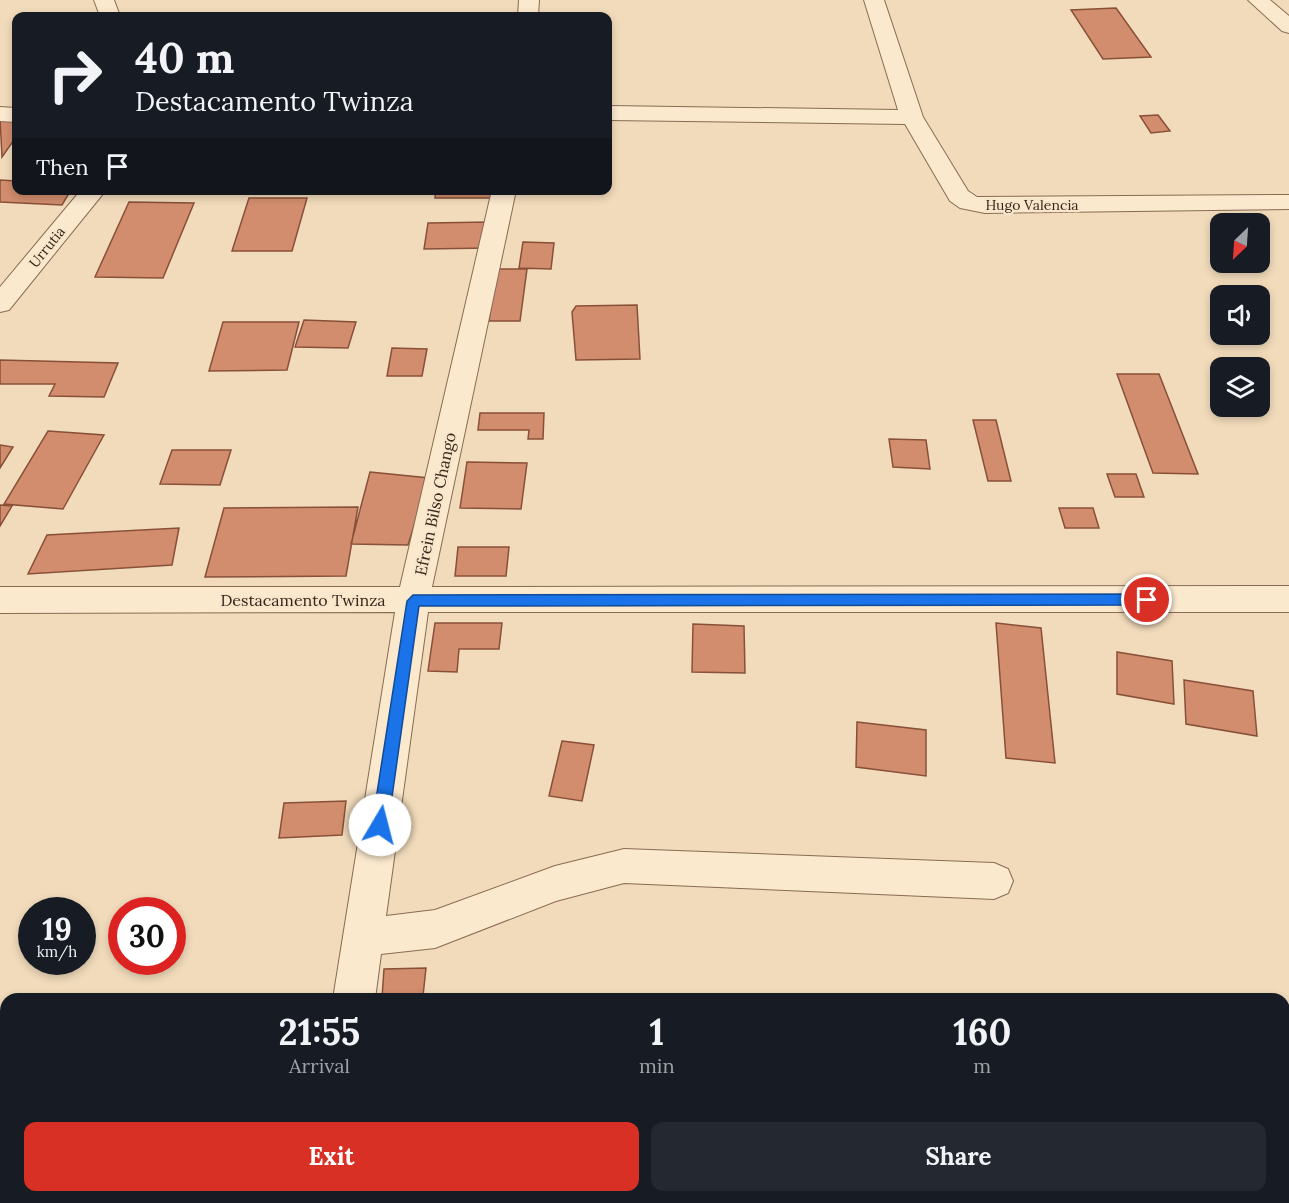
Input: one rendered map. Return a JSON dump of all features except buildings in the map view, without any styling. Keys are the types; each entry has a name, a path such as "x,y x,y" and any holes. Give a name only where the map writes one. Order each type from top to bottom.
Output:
{"street":[{"path":"612,113 912,117 874,0"},
{"path":"1258,0 1289,27"},
{"name":"Hugo Valencia","path":"912,117 959,196 969,203 985,206 1289,202"},
{"name":"Urrutia","path":"0,304 90,195"},
{"name":"Efrein Bilso Chango","path":"355,993 413,601 503,195"},
{"name":"Destacamento Twinza","path":"0,600 1289,599"},
{"path":"363,938 435,929 555,884 624,866 994,880"}],"route":[{"path":"380,825 413,601 1147,600"}]}
